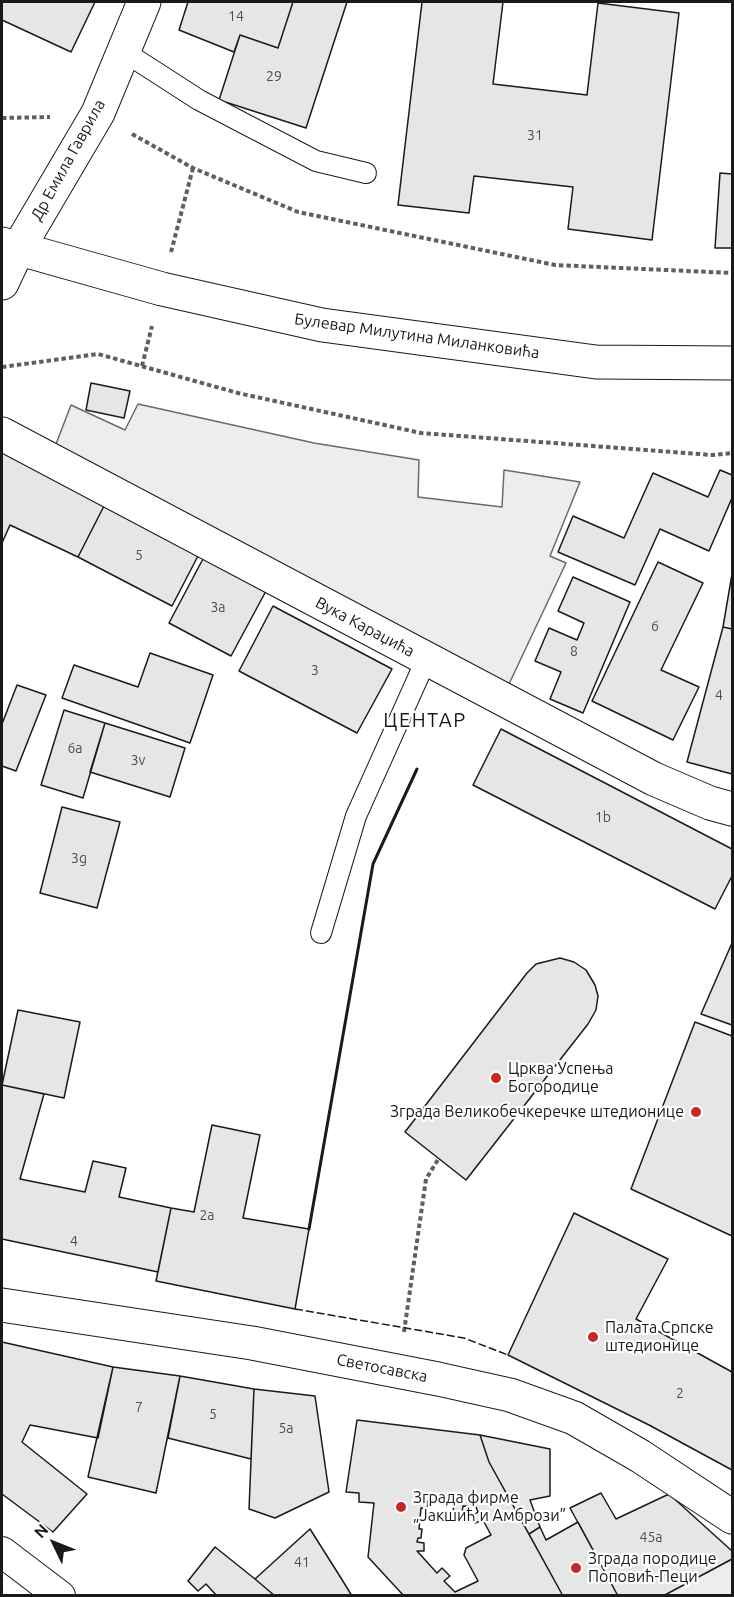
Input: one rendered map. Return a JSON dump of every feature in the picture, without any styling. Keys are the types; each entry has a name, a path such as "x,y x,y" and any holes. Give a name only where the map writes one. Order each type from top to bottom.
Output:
{"street":[{"name":"Др Емила Гаврила","path":"2,283 10,247 98,113 144,2"},
{"name":"Булевар Милутина Миланковића","path":"10,247 162,289 322,325 596,362 732,363"},
{"name":"Вука Караџића","path":"2,434 654,779 710,803 732,809"},
{"name":"Светосавска","path":"2,1305 252,1343 510,1395 574,1418 639,1456 732,1517"},
{"path":"2,1552 60,1596"}],"lane":[{"path":"123,51 199,100 316,161 366,173"},
{"path":"321,933 356,816 426,660"}],"path":[{"path":"2,367 98,354 237,393 420,433 712,455 732,453"},
{"path":"398,1371 426,1179 439,1158"}],"shaded area":[{"path":"138,404 314,443 419,460 418,497 502,507 504,470 580,482 550,556 566,563 509,684 53,452 71,405 125,430"},
{"path":"732,1559 732,1595 663,1595"}],"building":[{"path":"2,2 95,2 71,52 2,20"},
{"path":"188,2 293,2 278,48 240,35 234,52 179,30"},
{"path":"293,2 347,2 306,128 219,100 240,35 278,48"},
{"path":"422,2 503,2 493,84 587,95 598,3 679,13 652,240 568,229 573,187 474,176 469,213 398,205"},
{"path":"720,173 732,174 732,248 715,248"},
{"path":"91,383 130,391 124,418 86,410"},
{"path":"2,452 105,504 78,557 10,525 2,543"},
{"path":"720,470 732,475 732,498 709,551 660,529 635,585 558,552 573,516 624,538 653,473 708,497"},
{"path":"105,504 199,554 172,606 78,557"},
{"path":"204,557 266,591 231,656 169,623"},
{"path":"658,562 703,583 661,670 699,687 673,740 592,701"},
{"path":"732,574 732,629 723,627"},
{"path":"573,577 630,602 583,713 550,699 561,672 535,661 549,628 577,640 584,623 558,611"},
{"path":"273,606 392,669 357,733 239,671"},
{"path":"723,627 732,629 732,774 687,762"},
{"path":"150,653 213,675 190,743 62,698 74,665 138,687"},
{"path":"17,685 46,695 16,771 2,766 2,724"},
{"path":"64,710 105,723 83,798 41,785"},
{"path":"105,723 185,748 170,797 90,772"},
{"path":"501,729 732,849 732,876 715,909 473,785"},
{"path":"62,807 120,822 97,908 40,893"},
{"path":"732,943 732,1025 701,1014"},
{"name":"Црква Успења Богородице","path":"560,958 574,962 586,970 595,985 598,996 596,1010 588,1024 466,1180 405,1132 527,973 536,964"},
{"path":"18,1010 80,1022 64,1098 2,1085"},
{"name":"Зграда Великобечкеречке штедионице","path":"695,1022 732,1036 732,1236 631,1189"},
{"path":"2,1085 44,1094 20,1179 85,1192 93,1161 126,1168 119,1197 171,1208 158,1272 2,1239"},
{"path":"212,1125 260,1135 243,1218 309,1229 295,1309 156,1281 171,1208 194,1212"},
{"name":"Палата Српске штедионице","path":"574,1213 668,1259 636,1319 732,1372 732,1470 649,1425 508,1355"},
{"path":"2,1342 113,1367 98,1438 30,1425 22,1442 87,1494 53,1532 2,1494"},
{"path":"113,1367 180,1376 156,1493 88,1477"},
{"path":"180,1376 254,1389 251,1459 168,1438"},
{"path":"254,1389 315,1396 329,1492 275,1518 249,1509"},
{"name":"Зграда фирме „Јакшић и Амбрози”","path":"357,1420 480,1435 489,1462 563,1596 404,1596 368,1557 374,1503 359,1502 359,1493 346,1492","holes":["422,1501 454,1504 453,1512 462,1513 463,1506 476,1507 478,1512 472,1516 475,1523 483,1520 491,1535 466,1548 464,1555 478,1581 455,1592 444,1581 450,1576 442,1568 437,1573 417,1551 424,1551 424,1543 417,1542 418,1538 421,1538 422,1529 419,1529 421,1508 427,1509 428,1503"]},
{"path":"480,1435 550,1449 550,1496 530,1500 540,1527 529,1534 489,1462"},
{"path":"601,1493 616,1519 669,1494 732,1551 732,1559 663,1596 618,1596 570,1508"},
{"name":"Зграда породице Поповић-Пеци","path":"578,1522 618,1596 563,1596 529,1534 540,1527 546,1540"},
{"path":"310,1529 352,1596 275,1596 255,1579"},
{"path":"215,1547 275,1596 217,1596 206,1584 198,1591 188,1581"}],"fence":[{"path":"295,1309 464,1338 508,1355"}],"wall":[{"path":"309,1229 373,864 417,769"}],"place":[{"name":"Црква Успења Богородице","path":"496,1078"},
{"name":"Зграда Великобечкеречке штедионице","path":"696,1112"},
{"name":"Палата Српске штедионице","path":"593,1337"},
{"name":"Зграда фирме „Јакшић и Амбрози”","path":"401,1507"},
{"name":"Зграда породице Поповић-Пеци","path":"576,1568"}],"district":[{"name":"ЦЕНТАР","path":"425,720"}]}
